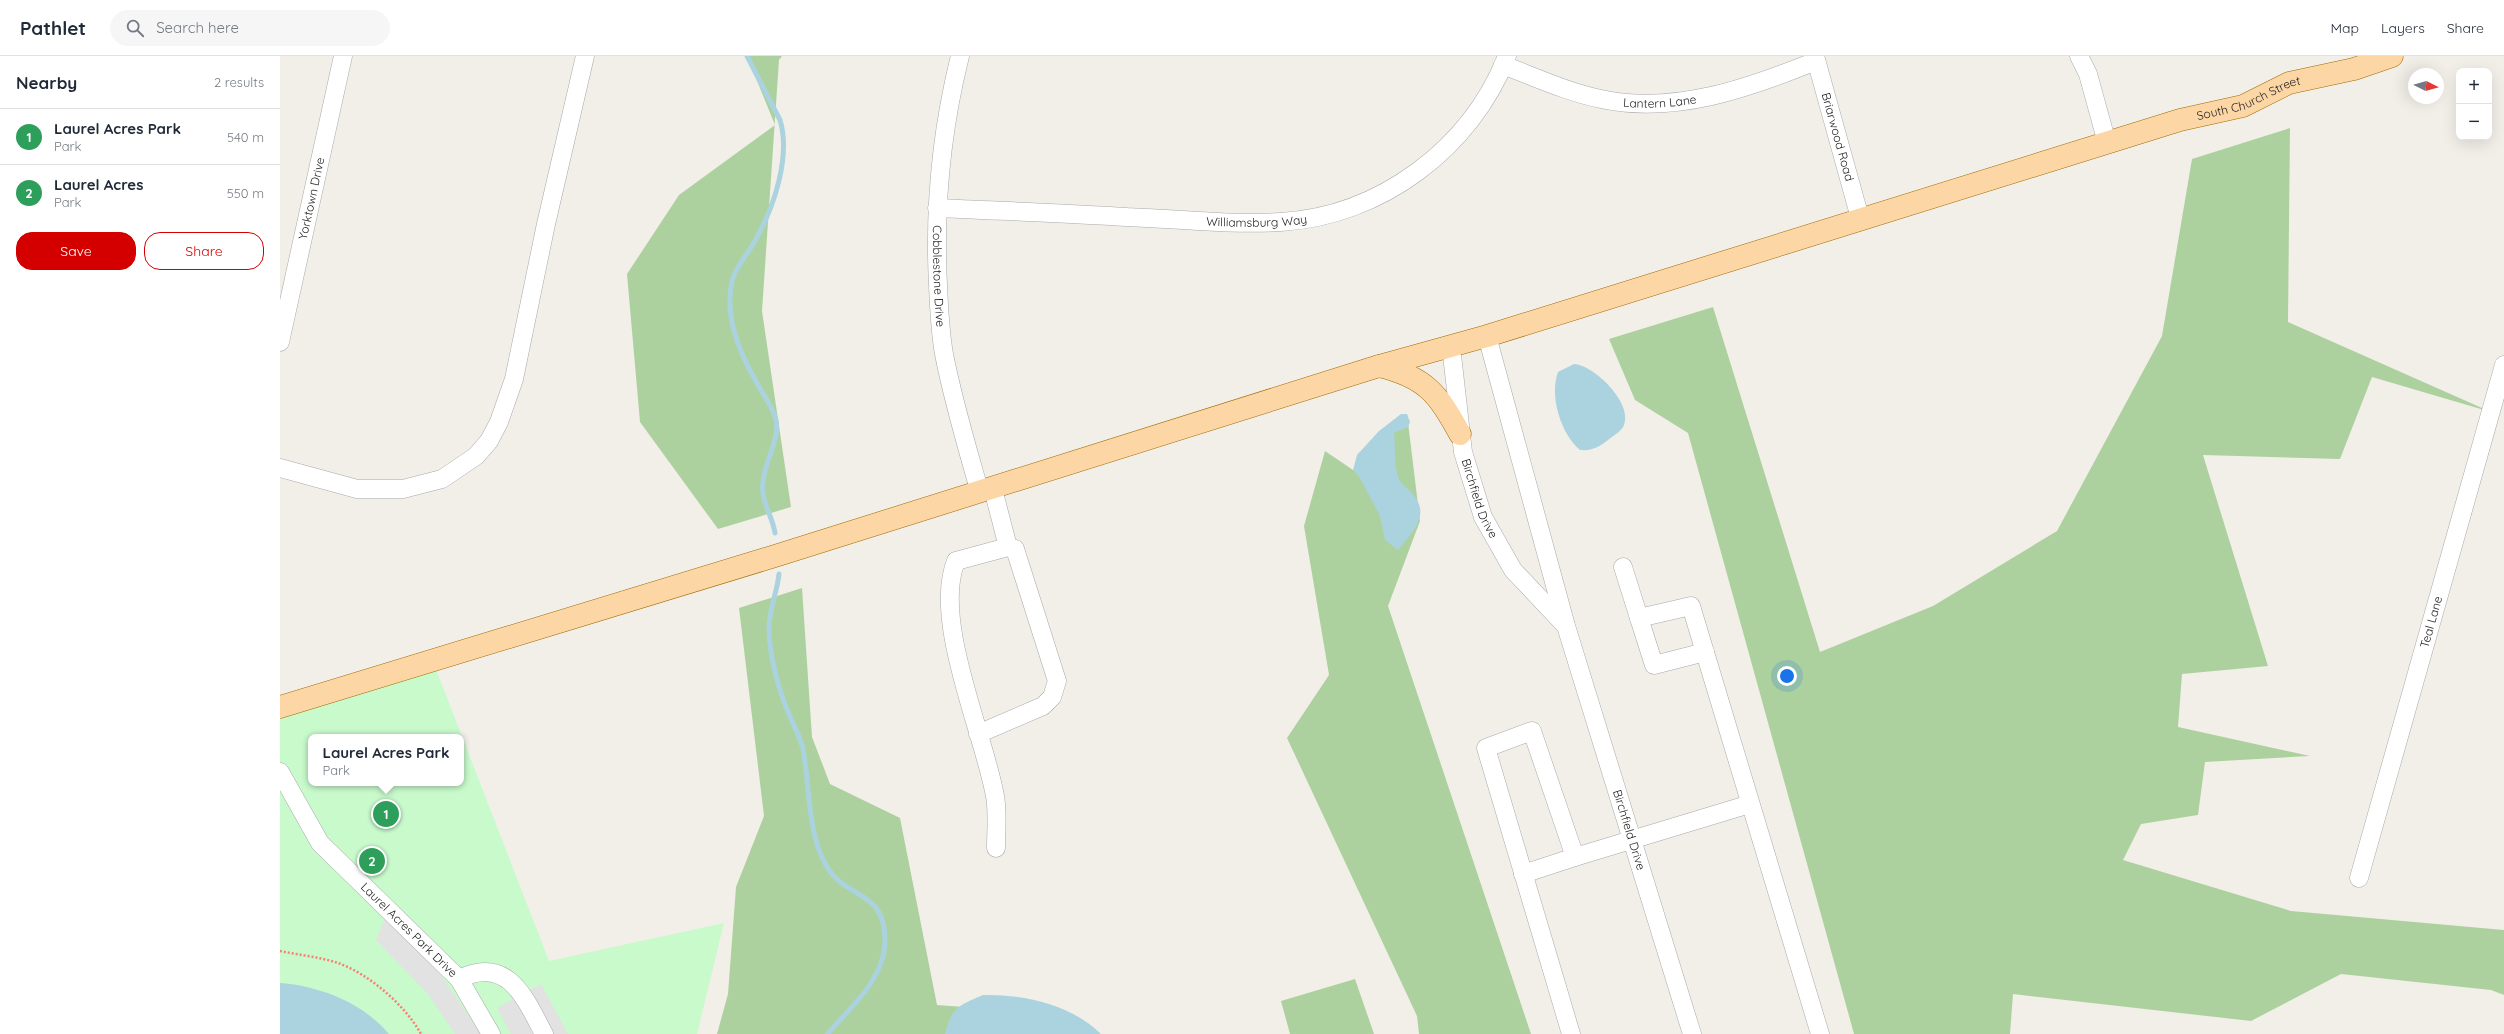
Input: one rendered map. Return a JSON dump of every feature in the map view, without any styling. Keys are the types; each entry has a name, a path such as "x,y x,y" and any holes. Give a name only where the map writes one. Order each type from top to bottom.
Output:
{"main road":[{"name":"South Church Street","path":"280,707 986,491 1379,366 1487,336 1860,218 2180,120 2243,106 2290,83 2354,69 2392,56"},
{"path":"1379,366 1400,371 1422,382 1443,404 1460,434"}],"street":[{"name":"Yorktown Drive","path":"280,342 285,294 343,56"},
{"path":"280,468 357,489 403,489 442,479 476,456 489,441 500,422 514,379 546,224 585,56"},
{"name":"Cobblestone Drive","path":"960,56 941,148 937,208 938,294 944,354 954,401 986,491 1008,547"},
{"path":"2079,56 2088,74 2106,143"},
{"name":"Lantern Lane","path":"1505,60 1583,95 1602,100 1644,103 1689,101 1730,91 1816,59"},
{"name":"Briarwood Road","path":"1816,59 1860,218"},
{"name":"Williamsburg Way","path":"937,208 1228,222 1281,222 1333,213 1382,194 1425,167 1461,133 1475,115 1505,60"},
{"name":"Birchfield Drive","path":"1487,336 1566,626 1692,1034"},
{"name":"Birchfield Drive","path":"1451,346 1463,452 1483,517 1513,570 1566,626"},
{"name":"Teal Lane","path":"2359,878 2504,365"},
{"path":"978,734 1043,706 1055,691 1057,681 1015,549 1008,547 956,561 953,569 951,607 953,633 978,734 995,796 996,848"},
{"path":"1623,567 1654,664 1705,652"},
{"path":"1639,618 1691,606 1820,1034"},
{"path":"1571,1034 1486,748 1532,731 1575,857"},
{"name":"Laurel Acres Park Drive","path":"280,772 320,843 459,979 492,1034"},
{"path":"1524,874 1575,857 1632,842 1750,804"},
{"path":"459,979 480,973 504,975 523,994 544,1034"}],"path":[{"path":"280,952 338,963 381,986 416,1025 421,1034"}],"green space":[{"path":"747,56 782,56 779,60 775,124"},
{"path":"775,125 762,311 791,507 718,529 640,422 627,274 679,195"},
{"path":"2290,128 2288,322 2491,412 2372,377 2340,459 2203,455 2268,666 2182,674 2178,727 2310,756 2205,762 2198,815 2141,824 2123,860 2291,911 2504,930 2504,995 2491,990 2341,974 2251,1021 2013,994 2010,1034 1854,1034 1688,433 1635,400 1609,339 1713,307 1820,652 1933,606 2057,531 2162,336 2192,159"},
{"path":"1407,414 1420,521 1388,606 1531,1034 1419,1034 1417,1016 1287,738 1329,675 1304,526 1325,451 1353,470"},
{"path":"802,588 812,737 830,784 900,818 937,1005 1045,1013 1094,1034 717,1034 728,994 736,887 764,816 739,608"},
{"path":"432,659 461,734 308,734 308,786 464,786 464,742 549,961 724,923 697,1034 280,1034 280,706"},
{"path":"1355,979 1374,1034 1290,1034 1281,1001"}],"shaded area":[{"path":"385,918 438,971 481,1034 455,1034 428,994 376,940"},
{"path":"541,984 568,1034 511,1034 497,1008"}],"water":[{"path":"1574,364 1592,371 1610,387 1623,406 1625,416 1624,425 1619,431 1602,445 1588,450 1580,450 1573,443 1562,425 1556,403 1555,392 1558,372"},
{"path":"1401,414 1407,414 1410,422 1408,427 1394,433 1396,468 1399,479 1415,497 1419,504 1420,512 1417,525 1413,532 1398,550 1385,540 1380,516 1360,478 1353,470 1357,455 1379,431"},
{"path":"280,983 310,988 340,998 367,1013 389,1034 280,1034"},
{"path":"983,995 999,995 1031,999 1046,1003 1076,1016 1101,1034 945,1034 950,1018 957,1008"}],"waterway":[{"path":"747,56 780,120 783,134 782,165 779,181 763,226 734,275 730,295 730,308 735,335 745,361 775,415 777,427 776,434 763,481 763,495 775,533"},
{"path":"779,574 769,621 769,639 779,688 800,738 803,749 810,811 817,843 829,870 845,886 864,897 872,904 879,913 884,925 885,941 883,955 873,980 865,992 827,1034"}],"place":[{"name":"Laurel Acres Park","path":"386,814"},
{"name":"Laurel Acres","path":"372,861"}]}
